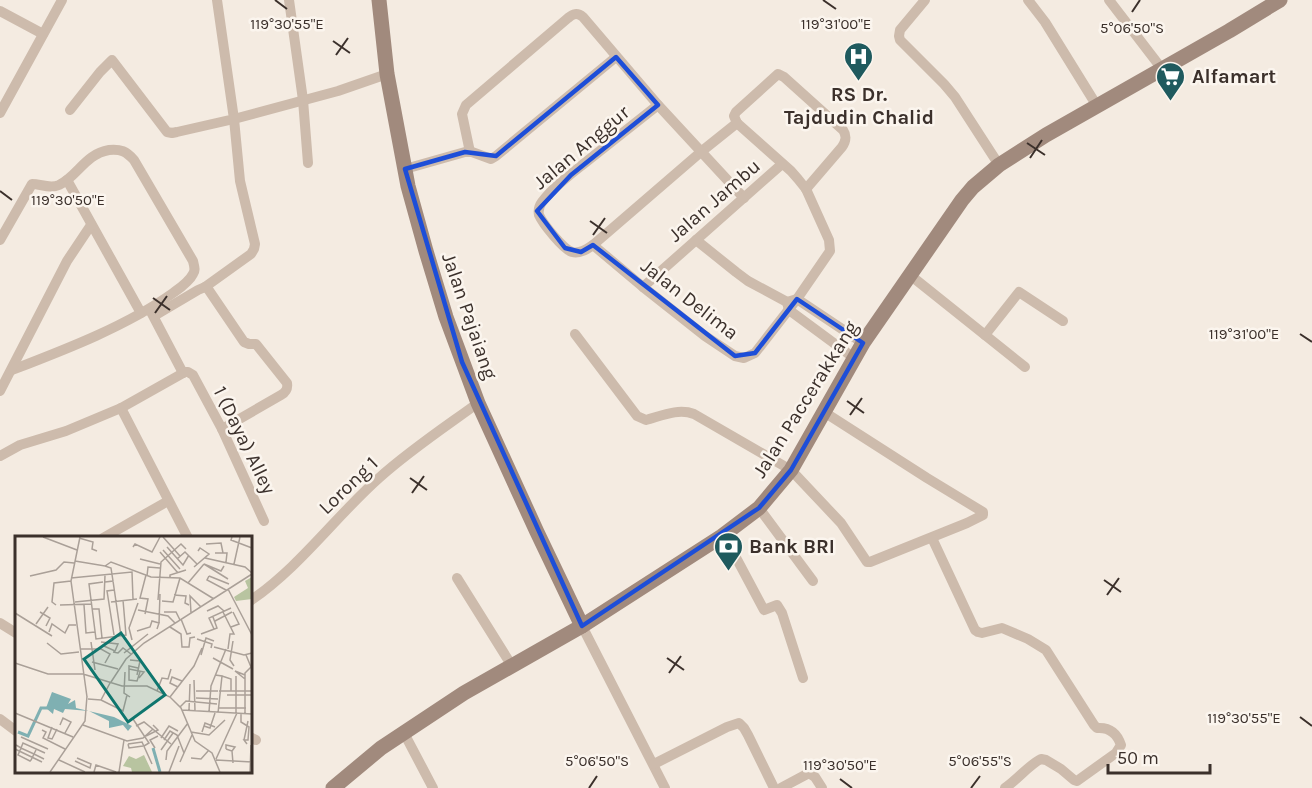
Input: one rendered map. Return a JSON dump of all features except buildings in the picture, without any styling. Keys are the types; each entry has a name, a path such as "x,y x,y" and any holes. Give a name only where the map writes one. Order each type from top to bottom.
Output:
{"main road":[{"name":"Jalan Pajaiang","path":"379,0 387,74 408,186 429,262 478,403 582,626"},
{"name":"Jalan Paccerakkang","path":"333,788 381,748 464,693 582,626 724,535 759,508 791,470 863,343 962,200 974,187 999,165 1046,135 1229,32 1280,0"}],"street":[{"path":"0,113 62,0"},
{"path":"12,370 205,287 251,254 254,249 255,244 240,181 234,119 217,0"},
{"path":"289,0 303,100 308,163"},
{"path":"925,0 900,30 900,40 955,97 999,165"},
{"path":"1028,0 1049,28 1097,106"},
{"path":"1109,0 1162,69"},
{"path":"0,11 43,34"},
{"path":"470,152 462,114 466,105 574,14 578,14 744,198"},
{"path":"405,169 465,152 491,159 616,57"},
{"path":"70,111 112,60 167,132 172,133 338,91 387,74"},
{"path":"791,303 830,251 829,240 806,189 791,171 737,123 734,116 775,76 781,75 843,130 846,136 846,141 806,189"},
{"name":"Jalan Anggur","path":"593,245 581,252 573,252 560,243 543,221 538,208 547,196 571,175 658,105"},
{"path":"593,245 737,123"},
{"path":"0,240 30,185 33,183 58,186 100,152 124,150 134,160 193,261 195,269 194,274 182,286 148,313"},
{"name":"Jalan Jambu","path":"643,287 782,164"},
{"name":"1 (Daya) Alley","path":"67,180 91,225 222,429 264,521"},
{"path":"0,391 67,261 91,225"},
{"path":"696,240 742,277 863,343"},
{"name":"Jalan Delima","path":"593,245 705,336 735,356 744,358 754,353 791,303"},
{"path":"910,275 1025,367"},
{"path":"205,287 242,339 246,343 256,344 287,383 288,388 286,392 222,429"},
{"path":"985,335 1019,292 1063,321"},
{"path":"791,303 854,358"},
{"path":"575,334 637,416 646,420 686,411 791,470 841,523 867,562 932,538 982,516 983,512 824,412"},
{"path":"0,456 20,445 66,431 121,408 188,374"},
{"name":"Lorong 1","path":"252,600 288,571 379,478 478,403"},
{"path":"121,408 187,536"},
{"path":"105,536 168,501"},
{"path":"759,508 813,581"},
{"path":"724,535 764,610 777,605 782,613 803,678"},
{"path":"932,538 975,630 982,633 1002,628 1046,650 1094,725 1097,728 1108,728 1120,741 1116,753 1077,781 1050,762 1041,759 1005,788"},
{"path":"457,578 512,666"},
{"path":"0,623 15,631"},
{"path":"582,626 654,764 662,786"},
{"path":"0,719 15,730"},
{"path":"654,764 739,723 748,735 774,788"},
{"path":"404,733 432,788"},
{"path":"780,788 809,773 816,777 822,788"}],"highlighted area":[{"path":"616,57 658,105 571,175 537,211 565,248 581,252 593,245 735,356 755,353 797,299 863,343 791,470 759,508 582,626 462,362 405,169 465,152 496,156"}],"place":[{"name":"RS Dr. Tajdudin Chalid","path":"859,82"},
{"name":"Alfamart","path":"1171,102"},
{"name":"Bank BRI","path":"728,572"}]}
